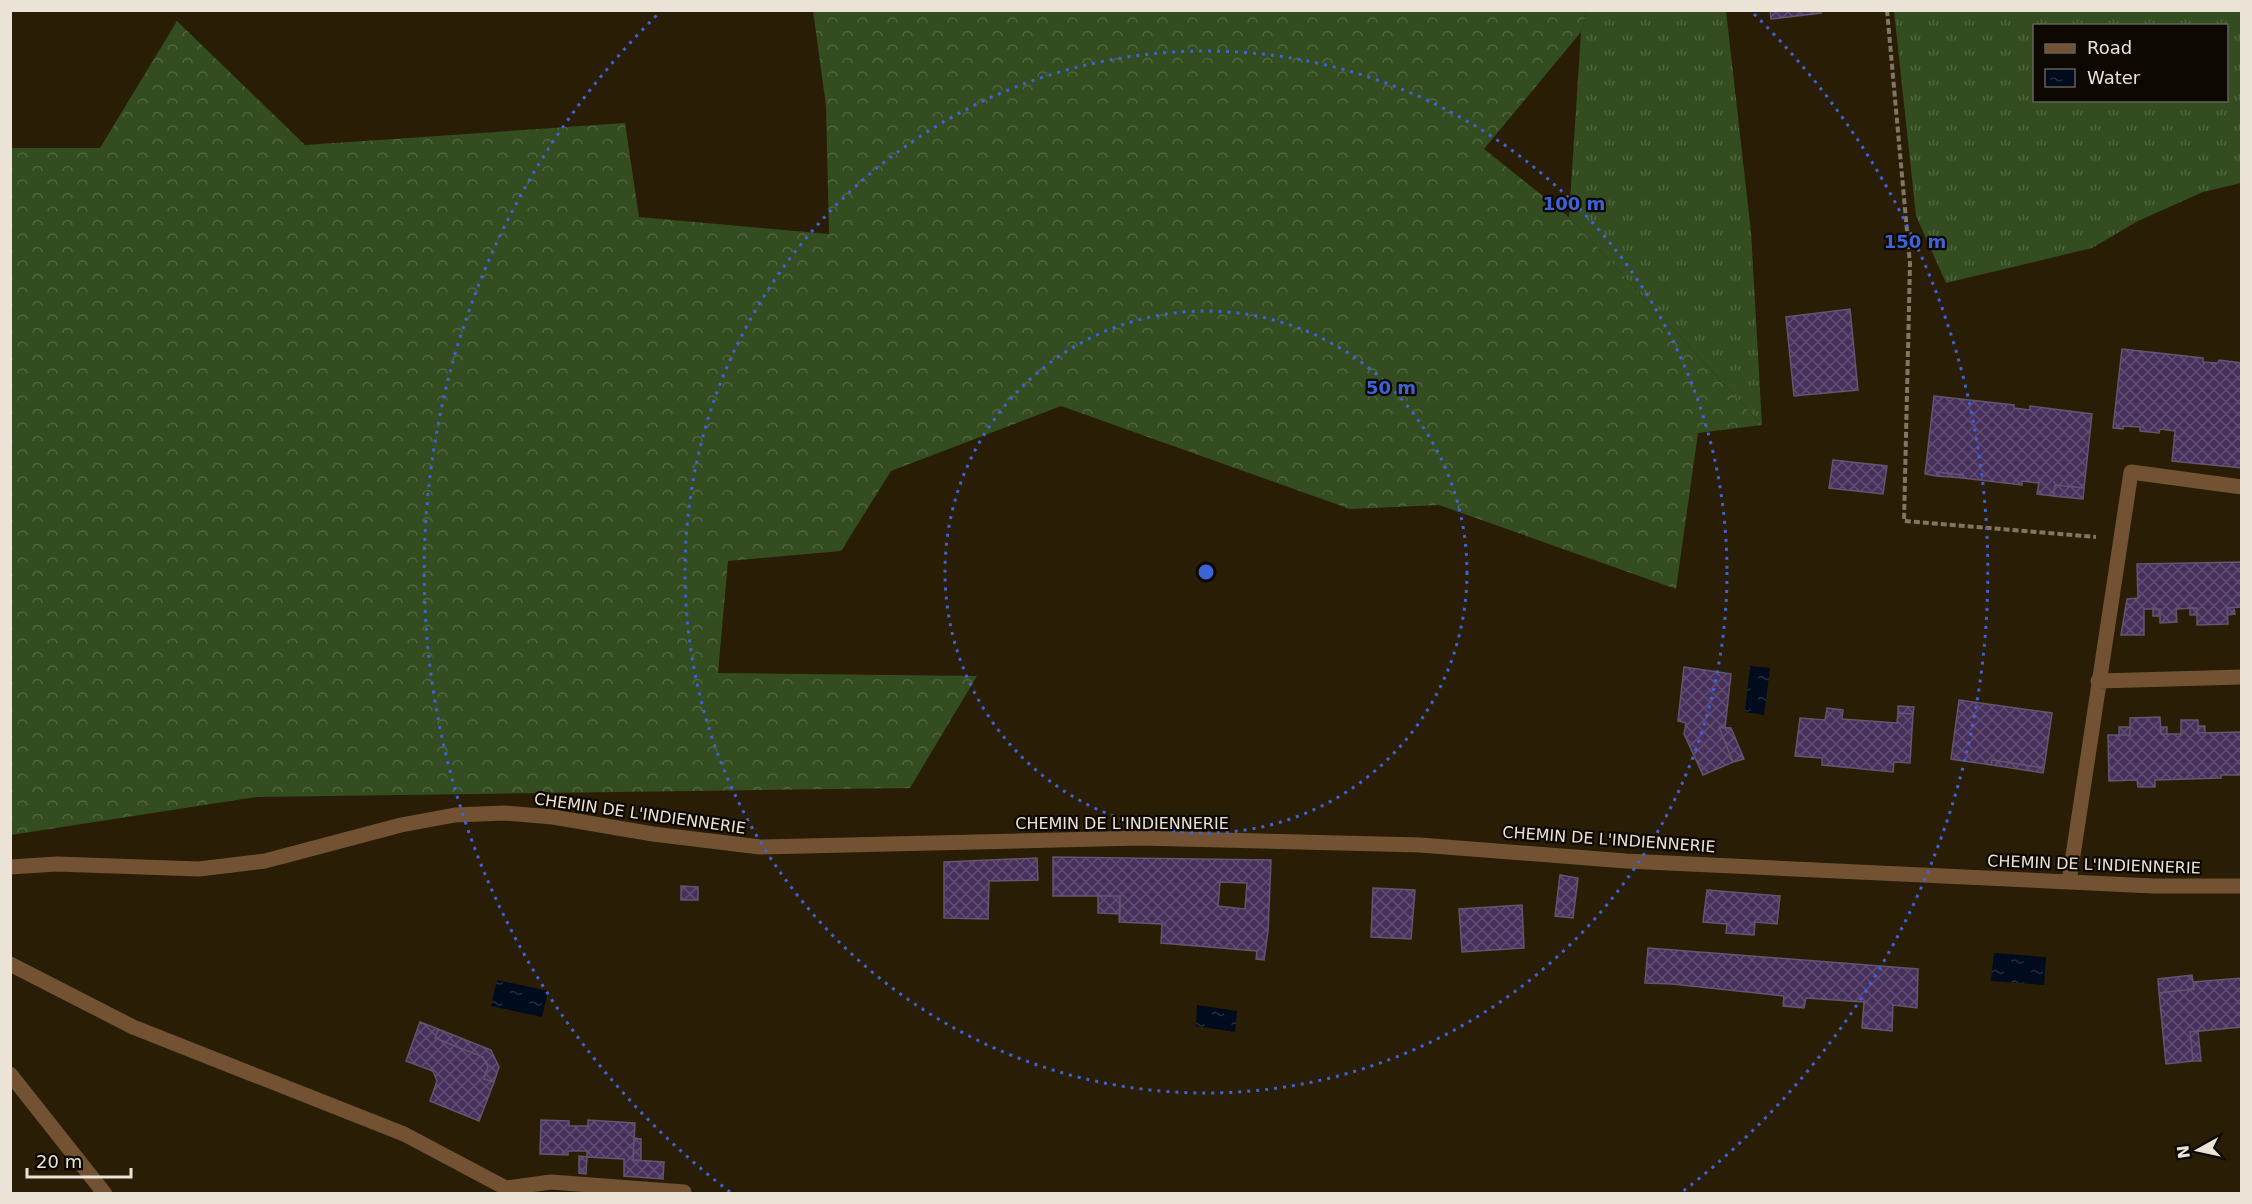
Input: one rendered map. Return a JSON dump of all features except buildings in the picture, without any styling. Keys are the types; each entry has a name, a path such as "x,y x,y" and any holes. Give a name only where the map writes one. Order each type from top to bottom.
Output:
{"street":[{"path":"2069,882 2131,472 2241,487"},
{"path":"2098,681 2241,678"},
{"name":"CHEMIN DE L'INDIENNERIE","path":"10,867 57,864 199,869 265,861 400,825 455,815 505,813 553,817 653,834 760,848 1140,838 1420,845 1626,861 2153,886 2241,886"},
{"path":"10,964 134,1027 404,1134 512,1191 551,1182 684,1192"},
{"path":"10,1074 105,1194"}],"path":[{"path":"1887,10 1910,264 1904,521 2120,539"}],"green space":[{"path":"813,11 1587,11 1581,32 1484,149 1569,217 1762,425 1698,433 1676,589 1439,505 1350,509 1061,406 891,471 841,551 728,561 718,673 977,676 910,788 256,797 11,835 11,148 100,148 177,21 305,145 625,123 639,217 829,234 826,106"},
{"path":"1587,11 1726,11 1751,232 1762,425 1569,217 1581,32"},
{"path":"1894,11 2241,11 2241,183 2203,192 2138,221 2092,248 1946,283 1916,216"}],"water":[{"path":"1750,666 1770,668 1764,715 1745,712"},
{"path":"1994,953 2046,957 2044,985 1991,981"},
{"path":"497,980 548,991 542,1017 491,1006"},
{"path":"1197,1005 1237,1011 1235,1032 1196,1026"}]}
